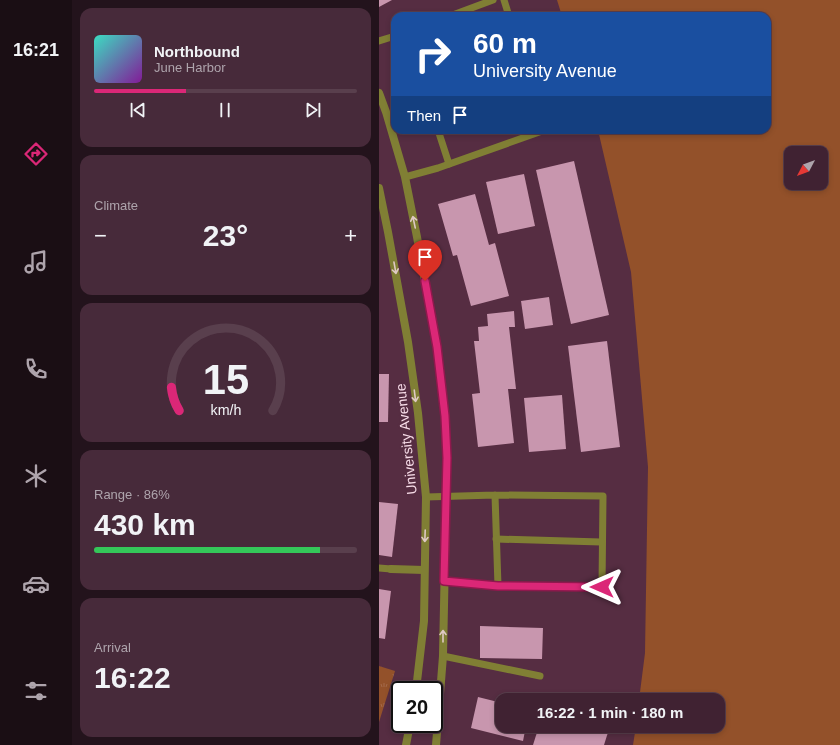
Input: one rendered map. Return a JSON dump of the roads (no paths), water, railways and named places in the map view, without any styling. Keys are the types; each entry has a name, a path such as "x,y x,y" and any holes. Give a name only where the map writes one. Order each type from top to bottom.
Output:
{"street":[{"path":"379,93 391,129"},
{"path":"392,134 405,177 417,237 437,347 445,416 447,497 443,656 436,745"},
{"name":"University Avenue","path":"379,188 408,342 418,414 426,496 424,621 417,681"},
{"path":"391,569 424,570"},
{"path":"406,745 408,733"}],"lane":[{"path":"461,12 493,0"},
{"path":"504,0 508,12"},
{"path":"379,41 391,37"},
{"path":"439,134 449,164"},
{"path":"405,177 449,164 534,134"},
{"path":"495,495 498,586"},
{"path":"426,496 603,496 601,542 602,587 498,586 444,581"},
{"path":"496,539 601,542"},
{"path":"379,568 391,569"},
{"path":"443,656 540,676"}]}
